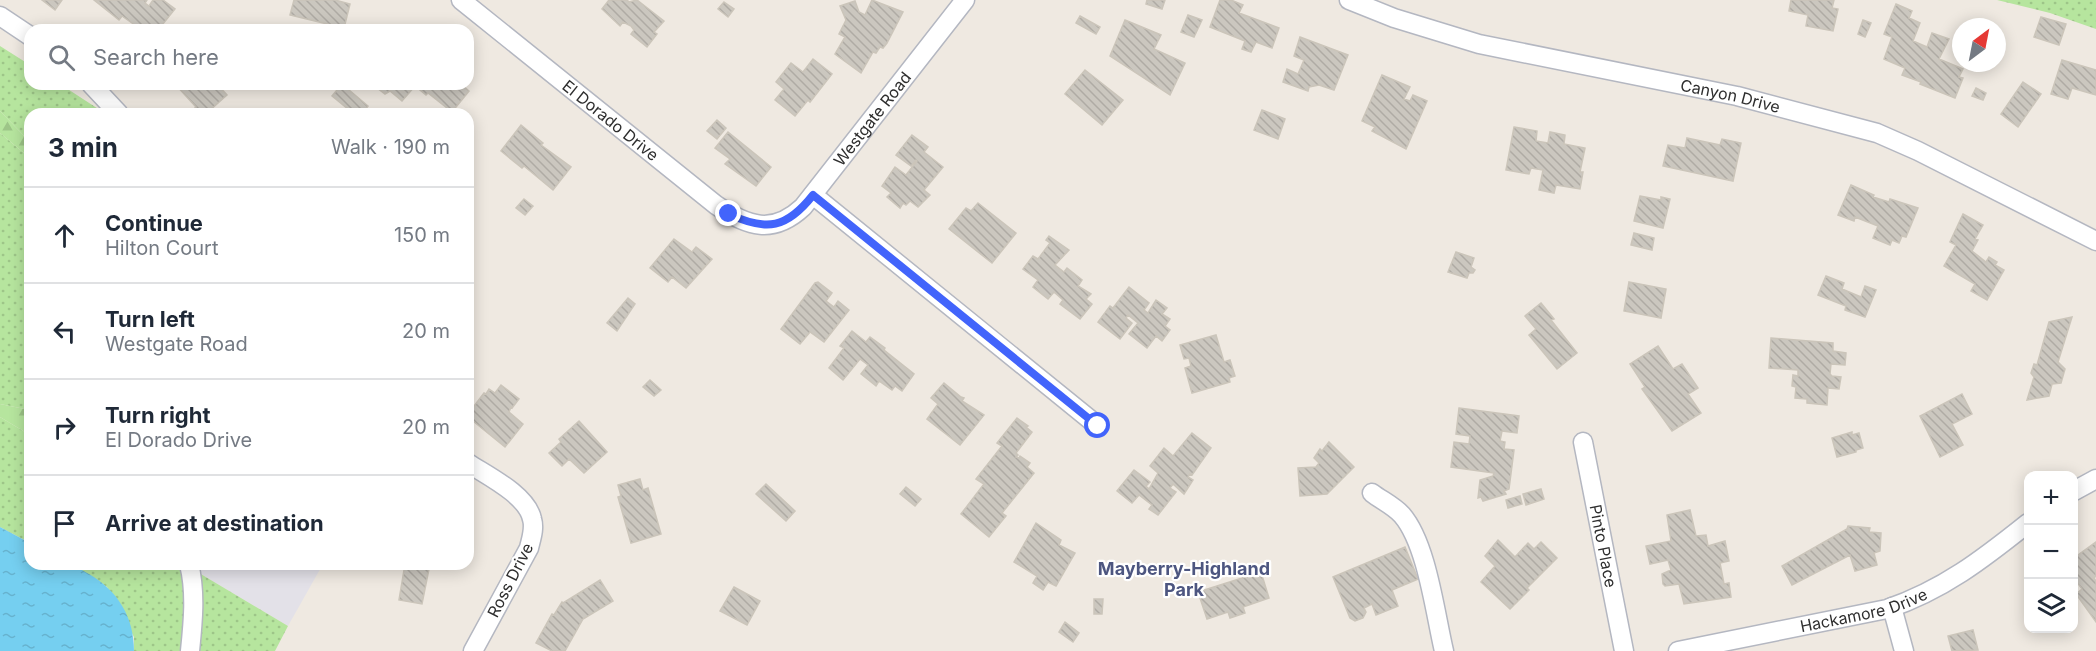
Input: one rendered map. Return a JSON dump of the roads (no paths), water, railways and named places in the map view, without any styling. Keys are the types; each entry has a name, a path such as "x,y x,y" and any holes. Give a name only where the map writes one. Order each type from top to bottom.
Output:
{"street":[{"name":"El Dorado Drive","path":"461,0 716,205 744,221 769,226"},
{"name":"Westgate Road","path":"769,226 794,215 813,195 966,0"},
{"name":"Canyon Drive","path":"1349,0 1394,18 1479,44 1737,96 1877,133 1918,151 2096,242"},
{"path":"0,16 24,32"},
{"path":"97,90 113,108"},
{"path":"813,195 1098,426"},
{"name":"Pinto Place","path":"1583,442 1624,651"},
{"name":"Ross Drive","path":"473,651 529,548 533,533 532,520 520,499 474,467"},
{"path":"2078,488 2096,479"},
{"path":"1371,493 1400,513 1413,530 1424,565 1444,651"},
{"name":"Hackamore Drive","path":"1678,651 1892,607 1933,591 1961,574 2025,525"},
{"path":"190,570 193,613 190,651"},
{"path":"1892,607 1904,651"}],"water":[{"path":"0,527 24,540 24,570 82,570 108,588 127,616 134,651 0,651"}],"district":[{"name":"Mayberry-Highland Park","path":"1184,578"}]}
